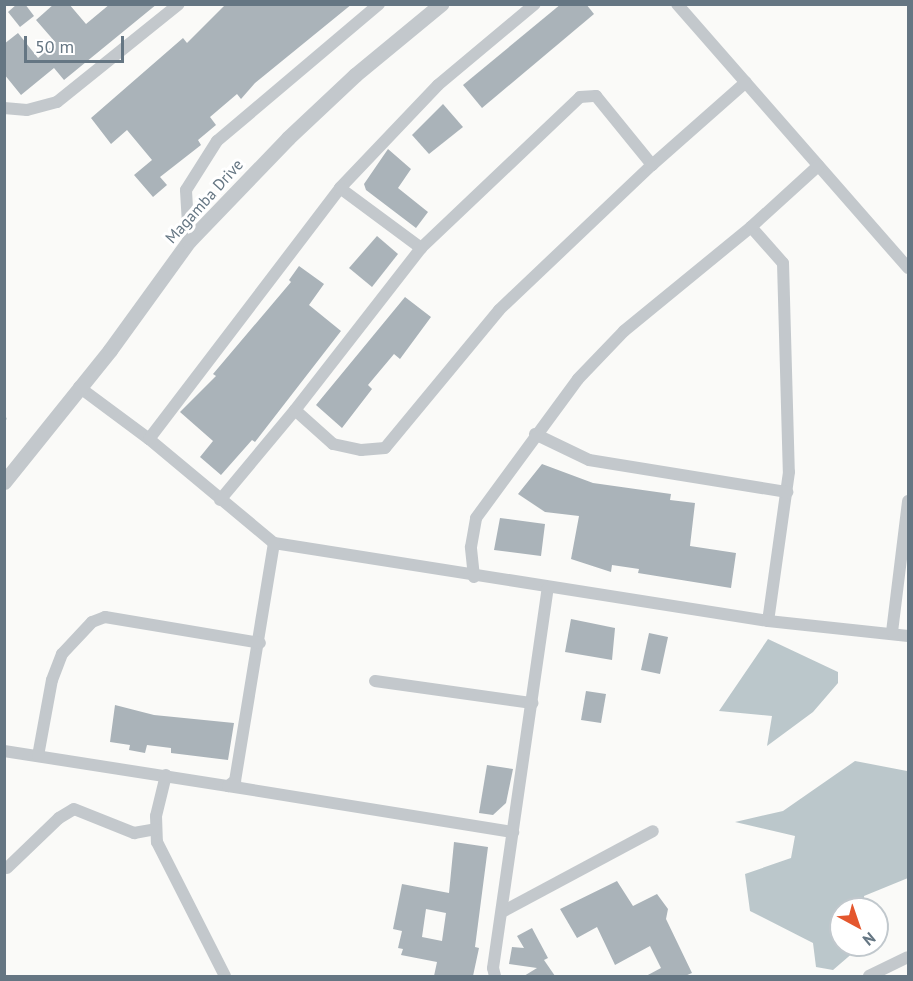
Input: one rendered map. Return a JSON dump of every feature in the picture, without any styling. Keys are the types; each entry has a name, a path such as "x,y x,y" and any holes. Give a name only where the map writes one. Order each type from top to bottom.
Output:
{"street":[{"path":"4,108 27,110 57,102 179,4"},
{"path":"189,242 186,190 217,141 379,4"},
{"name":"Magamba Drive","path":"4,482 189,242 288,138 355,75 441,4"},
{"path":"149,439 340,188 438,85 535,4"},
{"path":"677,4 909,268"},
{"path":"295,410 333,444 361,450 385,448 499,310 652,165 746,82"},
{"path":"220,500 295,410 421,248 497,172 585,96 596,96 652,165"},
{"path":"474,577 471,547 476,518 535,434 578,379 624,331 751,227 818,166"},
{"path":"340,188 421,248"},
{"path":"751,227 783,263 788,492 768,621"},
{"path":"79,387 149,439 274,543 474,577 768,621 892,632 909,636"},
{"path":"535,434 589,460 788,492"},
{"path":"892,632 909,501"},
{"path":"228,786 239,774 274,543"},
{"path":"495,976 492,968 548,588"},
{"path":"38,756 52,680 62,654 92,622 105,617 260,643"},
{"path":"375,681 532,703"},
{"path":"4,751 513,832"},
{"path":"166,776 156,829 157,842 225,976"},
{"path":"7,868 59,818 74,809 134,833 156,829"},
{"path":"502,912 652,831"},
{"path":"869,976 909,957"}],"shaded area":[{"path":"768,639 838,672 838,683 813,712 767,746 772,716 719,711"},
{"path":"855,761 907,771 908,878 864,897 829,897 829,957 848,957 833,970 816,967 813,943 750,911 745,874 791,858 795,836 735,822 783,811"}],"building":[{"path":"17,4 25,4 34,16 20,27 8,12"},
{"path":"54,4 69,4 86,24 110,4 157,4 64,80 54,68 21,95 4,74 4,44 18,33 38,58 56,43 36,20"},
{"path":"226,4 352,4 255,83 241,99 237,94 210,117 216,125 198,140 201,145 160,177 167,185 153,197 134,175 152,160 127,130 111,144 91,118 183,38 187,43"},
{"path":"561,4 586,4 594,14 482,108 463,85"},
{"path":"443,104 463,127 429,154 412,135"},
{"path":"388,149 411,169 398,188 428,212 416,228 366,190 364,184"},
{"path":"377,236 398,254 372,287 349,268"},
{"path":"299,266 324,284 309,305 341,331 255,442 252,440 221,475 200,457 213,441 180,412 216,376 213,374 291,282 289,280"},
{"path":"405,297 431,317 400,359 394,354 368,385 372,389 342,428 316,405"},
{"path":"542,464 593,483 671,494 670,500 695,503 690,546 736,553 731,588 638,573 639,569 612,565 611,572 571,559 579,516 545,512 518,494"},
{"path":"500,518 545,524 541,556 494,550"},
{"path":"571,619 615,628 612,660 565,652"},
{"path":"649,633 668,637 660,674 641,670"},
{"path":"586,691 606,694 601,723 581,720"},
{"path":"115,705 154,715 234,723 228,760 171,753 171,748 147,745 145,753 129,750 130,745 110,742"},
{"path":"487,765 513,769 506,803 493,815 479,813"},
{"path":"454,842 488,847 475,947 479,948 473,976 434,976 437,962 401,955 403,949 398,948 402,931 393,929 402,884 449,893","holes":["426,909 446,913 442,941 422,937"]},
{"path":"617,881 633,906 657,894 668,909 666,919 692,973 685,976 646,976 661,968 650,946 615,965 597,927 577,938 560,909"},
{"path":"532,928 548,958 544,960 555,976 524,976 537,968 509,964 512,947 524,948 517,936"}]}
